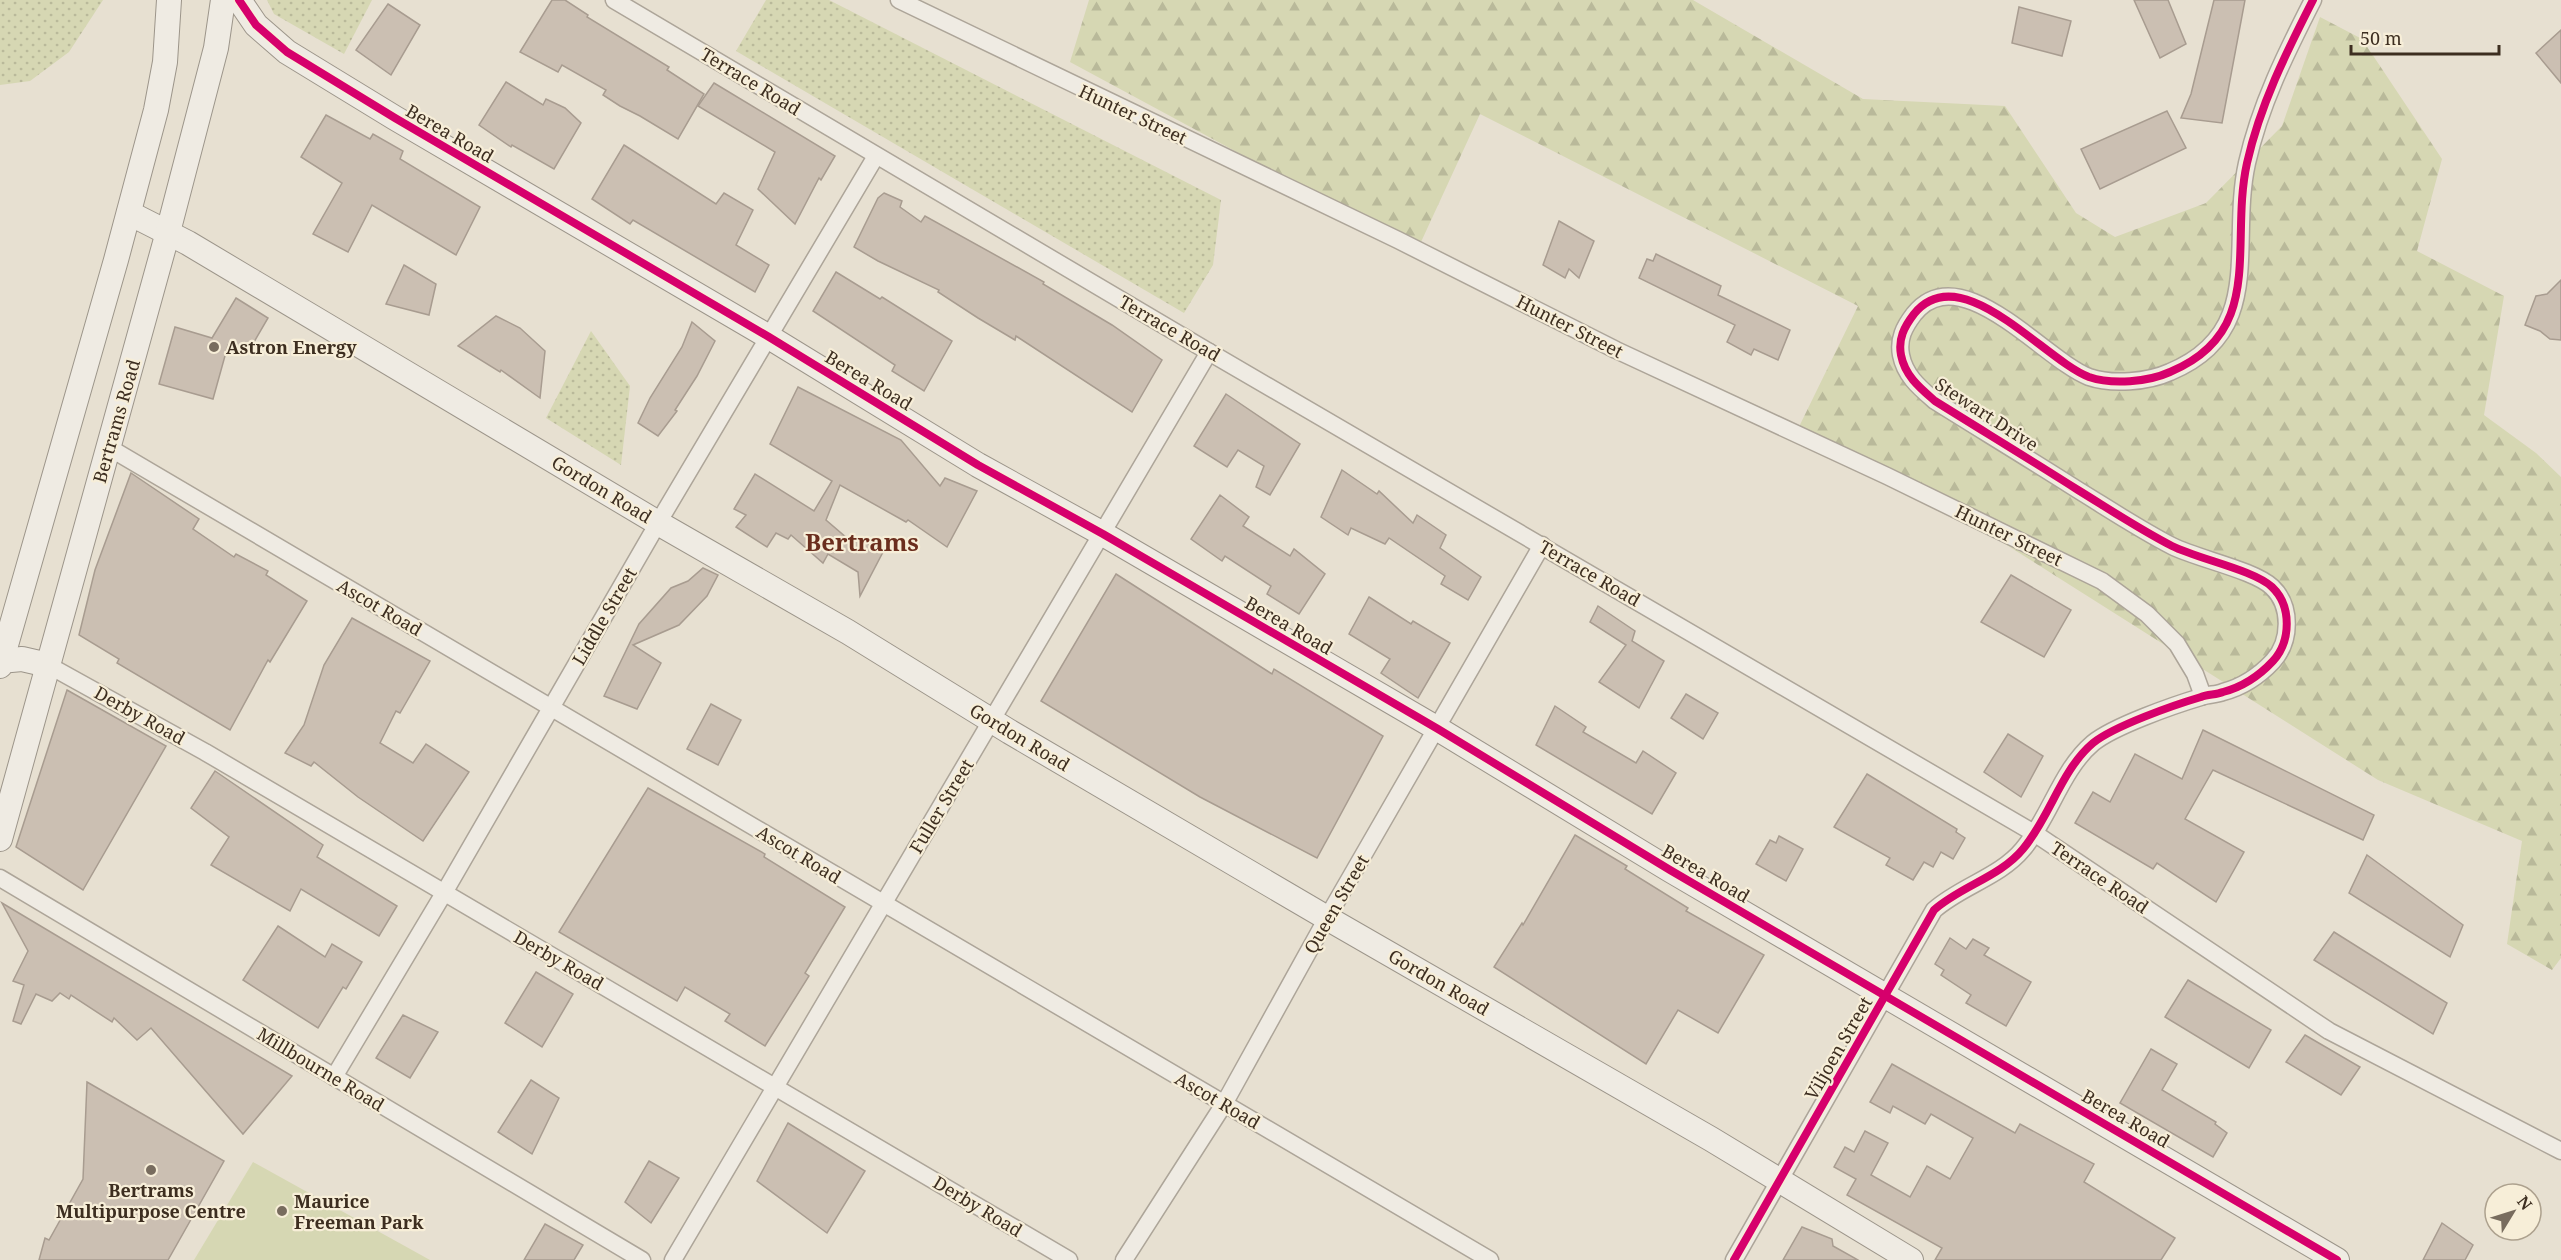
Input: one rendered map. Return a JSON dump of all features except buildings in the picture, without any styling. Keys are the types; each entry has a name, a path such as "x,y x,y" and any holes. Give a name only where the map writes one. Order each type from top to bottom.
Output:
{"street":[{"path":"48,665 22,658 0,663 29,568 156,110 165,62 169,0"},
{"name":"Bertrams Road","path":"0,839 168,232 216,48 223,0"},
{"name":"Berea Road","path":"239,0 256,25 287,52 769,337 978,465 1103,534 1437,729 1671,870 2337,1260"},
{"name":"Terrace Road","path":"614,0 1209,352 2034,833 2330,1031 2561,1151"},
{"name":"Hunter Street","path":"899,0 1398,240 1616,350 1887,476 2102,581 2147,614 2177,644 2195,674 2203,696"},
{"name":"Stewart Drive","path":"2203,696 2223,693 2242,685 2274,660 2284,641 2287,626 2286,614 2278,594 2263,580 2200,558 2146,532 1935,401 1916,384 1903,365 1899,342 1907,323 1920,306 1939,298 1960,297 1983,305 2089,377 2115,380 2145,379 2169,373 2195,359 2217,339 2231,317 2239,289 2240,210 2249,154 2261,111 2278,69 2313,0"},
{"name":"Liddle Street","path":"334,1077 876,156"},
{"name":"Gordon Road","path":"129,213 168,232 658,523 848,632 993,721 1327,918 1406,962 1911,1260"},
{"name":"Fuller Street","path":"673,1260 1209,352"},
{"name":"Ascot Road","path":"108,447 1490,1260"},
{"name":"Queen Street","path":"1124,1260 1224,1104 1327,918 1542,545"},
{"path":"0,604 29,568"},
{"name":"Derby Road","path":"48,665 205,752 1069,1260"},
{"name":"Viljoen Street","path":"1734,1260 1934,910 2011,861 2034,833 2078,760 2092,744 2110,731 2203,696"},
{"name":"Millbourne Road","path":"0,878 642,1260"}],"green space":[{"path":"0,0 103,0 69,52 30,81 0,85"},
{"path":"267,0 372,0 344,54 274,14"},
{"path":"766,0 829,0 1221,200 1213,265 1184,313 736,51"},
{"path":"1089,0 1693,0 1863,99 2005,106 2076,213 2115,237 2206,203 2282,126 2320,17 2362,39 2442,159 2417,251 2504,296 2484,415 2536,453 2561,477 2561,958 2552,970 2507,944 2522,841 2378,780 1904,480 1794,437 1858,306 1480,114 1421,242 1294,183 1070,62"},
{"path":"591,331 630,386 621,465 546,418"},
{"name":"Maurice Freeman Park","path":"253,1162 430,1260 194,1260"}],"cycle path":[{"path":"239,0 256,25 287,52 395,118 769,337 978,465 1103,534 1438,729 1670,870 2337,1260"},
{"path":"1734,1260 1934,910 2014,859 2041,823 2072,766 2093,743 2145,717 2244,684 2262,671 2279,653 2286,634 2286,613 2279,595 2272,587 2252,575 2172,546 2124,519 1935,401 1906,369 1900,344 1905,328 1914,314 1933,299 1955,297 1978,304 2002,317 2070,367 2089,377 2119,382 2151,378 2170,372 2200,355 2220,334 2232,310 2238,283 2243,194 2252,142 2275,80 2313,0"}],"place":[{"name":"Astron Energy","path":"214,347"},
{"name":"Bertrams Multipurpose Centre","path":"151,1170"},
{"name":"Maurice Freeman Park","path":"282,1211"}],"district":[{"name":"Bertrams","path":"862,541"}]}
